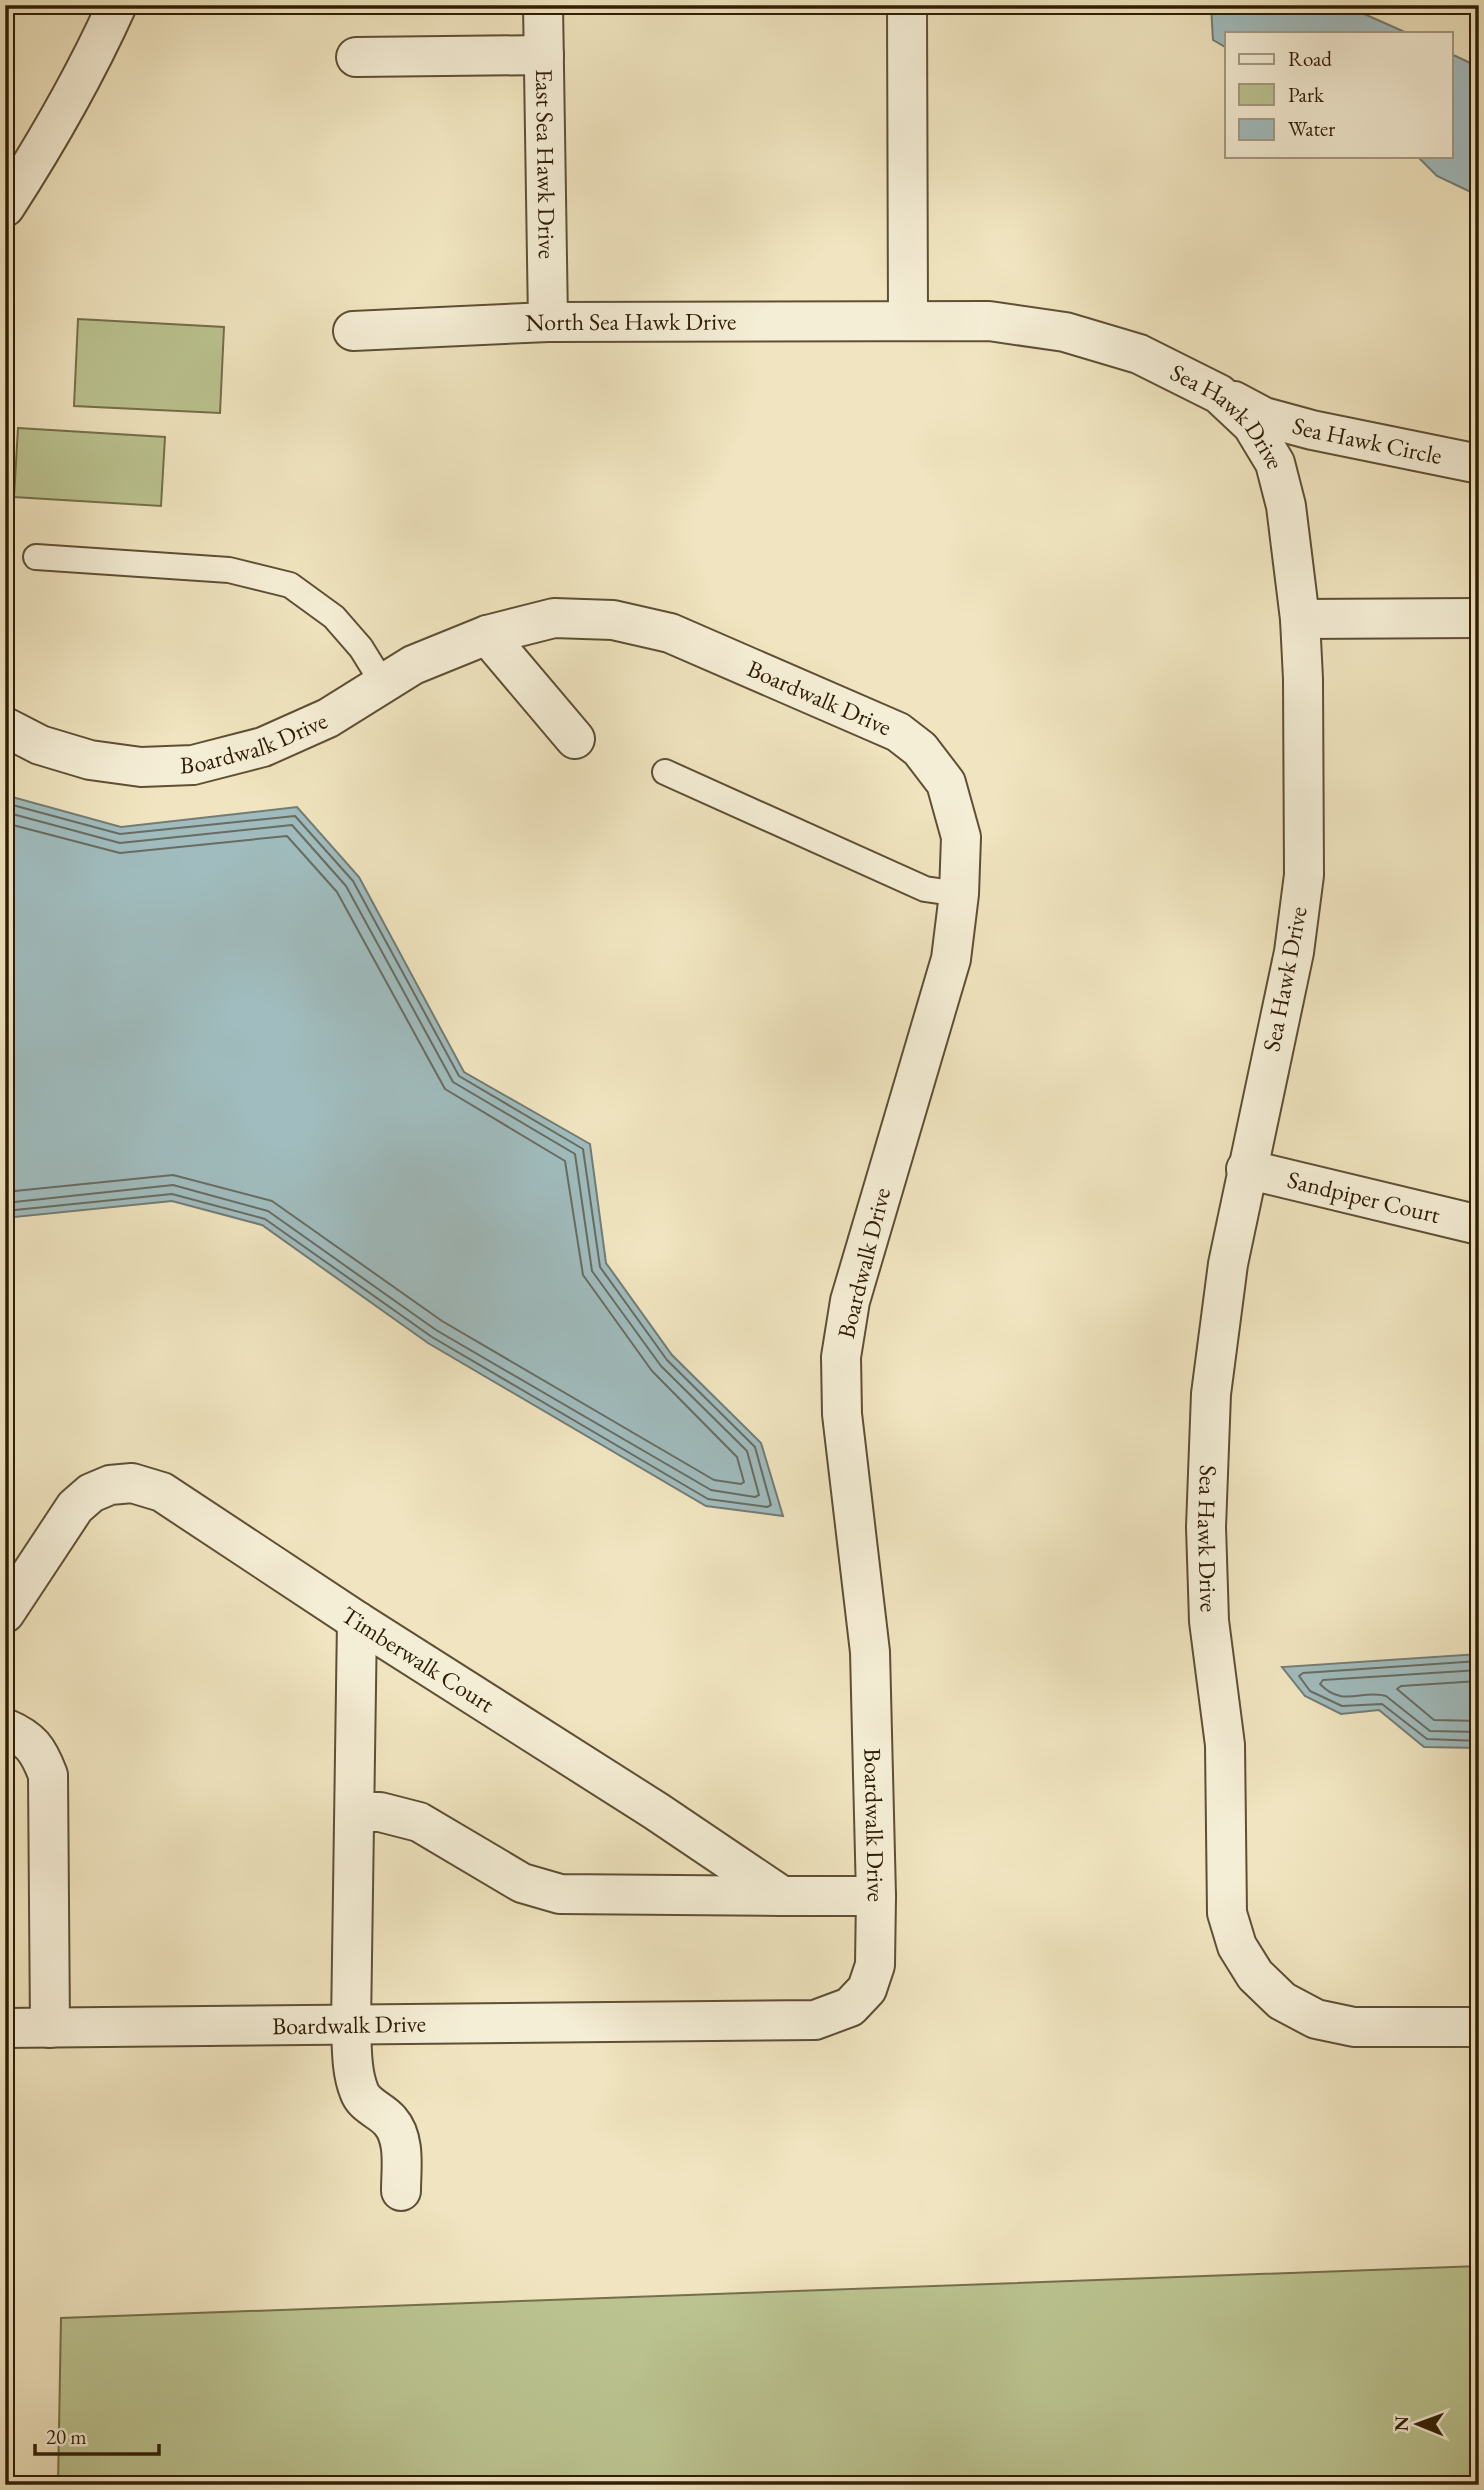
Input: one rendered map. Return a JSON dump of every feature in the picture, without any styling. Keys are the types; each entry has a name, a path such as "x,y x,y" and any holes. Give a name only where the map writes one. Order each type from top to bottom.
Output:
{"street":[{"path":"5,207 42,150 95,54 117,5"},
{"name":"East Sea Hawk Drive","path":"543,5 548,322"},
{"path":"907,5 908,320"},
{"path":"356,57 544,55"},
{"name":"North Sea Hawk Drive","path":"353,331 548,322 908,320"},
{"name":"Sea Hawk Drive","path":"908,320 989,321 1065,332 1139,354 1219,394 1252,425 1275,463 1286,506 1300,619 1304,875 1294,952 1228,1264 1211,1394 1206,1527 1209,1621 1225,1745 1227,1913 1237,1946 1255,1975 1282,2001 1316,2019 1354,2026 1479,2027"},
{"name":"Sea Hawk Circle","path":"1219,394 1264,417 1312,430 1479,464"},
{"name":"Boardwalk Drive","path":"5,727 40,745 90,760 141,767 193,765 263,747 328,718 413,665 487,635 554,618 613,620 670,633 898,732 920,749 946,783 961,837 959,894 951,958 849,1301 841,1357 842,1414 870,1652 876,1896 875,1965 867,1989 850,2007 816,2020 5,2028"},
{"path":"1300,619 1479,618"},
{"path":"487,635 575,739"},
{"name":"Sandpiper Court","path":"1247,1169 1479,1225"},
{"name":"Timberwalk Court","path":"5,1613 75,1507 91,1493 110,1485 132,1483 162,1492 357,1621 656,1811 782,1896"},
{"path":"357,1621 351,2025 353,2069 359,2094 374,2110 391,2121 401,2141 401,2190"},
{"path":"5,1728 23,1735 40,1753 48,1775 50,2028"},
{"path":"356,1812 380,1812 419,1822 522,1883 560,1894 876,1896"}],"lane":[{"path":"36,556 215,568 290,585 334,617 361,648 382,682"},
{"path":"665,772 925,889 959,894"}],"green space":[{"path":"78,319 224,327 220,413 74,406"},
{"path":"18,428 165,437 161,506 14,497"},
{"path":"1479,2266 1479,2485 58,2485 61,2318"}],"water":[{"path":"1211,5 1344,5 1405,32 1225,32 1225,47 1213,40"},
{"path":"1452,54 1479,67 1479,196 1437,176 1419,158 1452,158"},
{"path":"5,795 121,827 297,807 359,877 464,1072 590,1144 606,1263 672,1355 761,1443 783,1516 706,1506 428,1343 262,1225 172,1201 5,1218"},
{"path":"1479,1654 1479,1748 1424,1747 1379,1710 1341,1714 1305,1696 1282,1667"}]}
